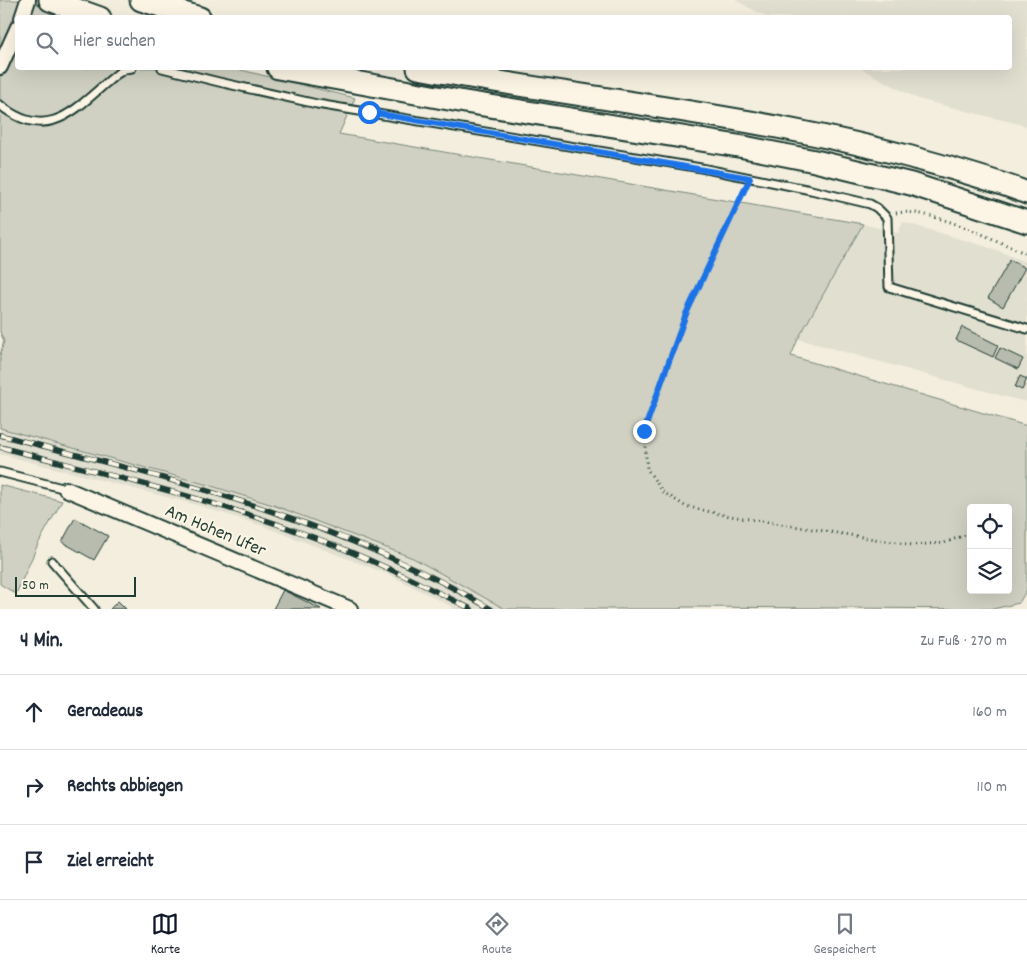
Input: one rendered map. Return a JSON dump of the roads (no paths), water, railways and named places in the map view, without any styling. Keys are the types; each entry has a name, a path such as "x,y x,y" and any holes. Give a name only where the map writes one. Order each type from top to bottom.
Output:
{"main road":[{"path":"50,0 92,15"},
{"path":"141,0 190,15"},
{"path":"289,70 465,102 744,147 815,161 911,184 1027,222"},
{"path":"430,70 794,130 929,162 1027,193"}],"street":[{"path":"23,15 28,0"},
{"path":"0,67 15,34"},
{"name":"Am Hohen Ufer","path":"66,489 350,609"}],"lane":[{"path":"0,105 30,122 40,123 49,121 71,112 123,70"},
{"path":"170,70 317,104 683,165 811,190 870,204 887,218 889,287 1027,329"},
{"path":"0,472 66,489"},
{"path":"52,561 94,609"}],"railway":[{"path":"0,435 189,485 314,526 374,550 433,578 491,609"},
{"path":"0,447 152,486 265,520 367,559 471,609"}]}
